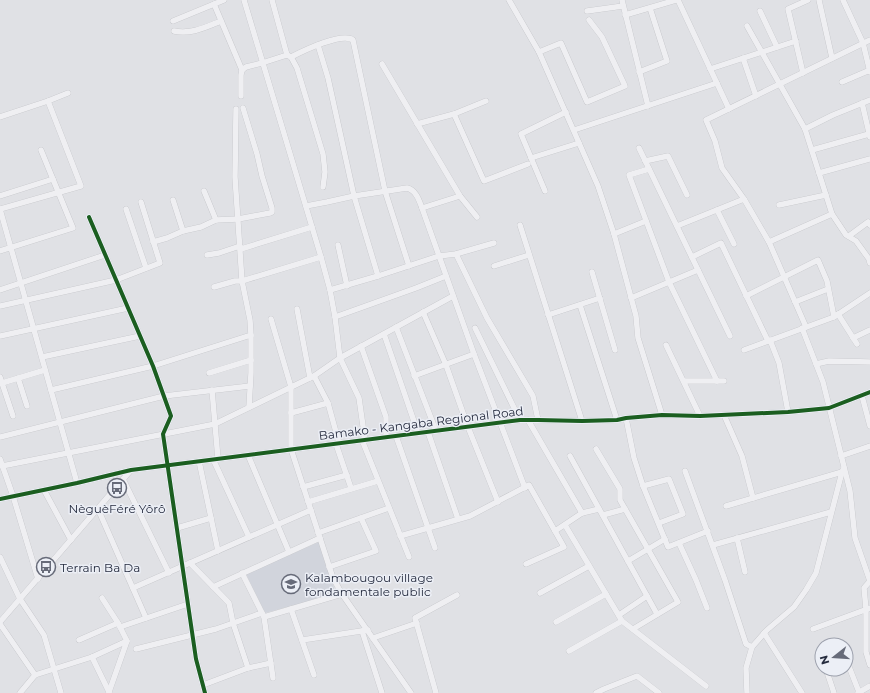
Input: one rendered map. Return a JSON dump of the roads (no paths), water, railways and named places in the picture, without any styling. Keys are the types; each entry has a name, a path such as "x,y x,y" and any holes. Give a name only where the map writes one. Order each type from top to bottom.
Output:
{"street":[{"path":"173,20 224,0"},
{"path":"244,0 330,290 340,358 359,398 363,440 408,557"},
{"path":"272,0 289,56 298,68 321,147 324,172 323,187"},
{"path":"509,0 539,52 598,186 614,234 636,316 638,338 662,415"},
{"path":"625,15 677,0 728,109"},
{"path":"803,73 788,9 808,0"},
{"path":"819,0 832,58"},
{"path":"842,82 870,71 863,43 843,0"},
{"path":"587,10 622,3 648,106"},
{"path":"214,4 242,70 241,96"},
{"path":"639,72 667,61 650,8"},
{"path":"760,11 777,47"},
{"path":"539,52 561,43 587,102 626,86 602,37 589,20"},
{"path":"174,31 189,32 199,30 221,21"},
{"path":"747,26 805,129 832,214 846,235 856,241 869,259 870,263"},
{"path":"242,70 246,67 289,56 324,42 349,38 353,40 385,191 409,266"},
{"path":"870,40 706,120 715,141 722,168 744,199 769,242 795,302 823,382 843,470 850,490 855,538 870,581 864,588 868,608 868,651 870,665"},
{"path":"710,69 796,41"},
{"path":"318,45 328,78 354,196 378,276"},
{"path":"743,58 756,96"},
{"path":"382,64 460,196 477,217"},
{"path":"574,130 716,83"},
{"path":"0,117 68,93"},
{"path":"805,129 832,115 870,100"},
{"path":"48,101 82,186 0,209 77,483"},
{"path":"417,124 454,114 486,101"},
{"path":"812,150 870,136 862,103"},
{"path":"153,242 183,231 201,227 216,220 238,219 272,212 262,176 258,154 243,108"},
{"path":"236,109 235,177 242,281 250,320 251,335 248,407"},
{"path":"545,191 521,134 566,112"},
{"path":"454,114 484,181 528,164"},
{"path":"531,158 579,143"},
{"path":"639,148 730,336"},
{"path":"0,251 73,228 41,150"},
{"path":"645,161 668,156 687,195"},
{"path":"819,173 870,159"},
{"path":"649,169 629,175 669,282 717,381"},
{"path":"0,196 53,179"},
{"path":"306,206 354,196 407,188 411,189 415,193 422,208 474,354 525,488"},
{"path":"204,192 216,220"},
{"path":"779,205 826,195"},
{"path":"422,208 460,196"},
{"path":"677,226 744,199"},
{"path":"173,200 183,231"},
{"path":"0,306 116,280 160,263 141,202"},
{"path":"126,209 146,268"},
{"path":"717,210 734,244"},
{"path":"769,242 832,214"},
{"path":"89,217 153,366 171,416 163,434 196,659 205,693"},
{"path":"614,234 646,221"},
{"path":"849,236 868,222 870,225"},
{"path":"520,225 582,421"},
{"path":"207,255 240,248 312,226"},
{"path":"330,290 347,286 439,256 456,254 494,243"},
{"path":"692,257 721,243 780,363 788,412"},
{"path":"338,245 347,286"},
{"path":"456,254 487,318 533,396 538,420"},
{"path":"0,290 105,255"},
{"path":"494,266 529,255"},
{"path":"214,287 235,281 242,281 321,257"},
{"path":"746,296 818,260 827,281 836,315 857,344"},
{"path":"631,298 698,270"},
{"path":"592,272 615,350"},
{"path":"335,317 446,276"},
{"path":"795,302 828,289"},
{"path":"744,350 836,315 870,294"},
{"path":"2,466 215,424 312,377 340,358 453,296"},
{"path":"548,315 600,298"},
{"path":"580,305 617,420"},
{"path":"0,336 128,308"},
{"path":"297,309 312,377 328,403 337,444 352,488"},
{"path":"423,312 446,365 468,427 498,502"},
{"path":"271,318 291,387 291,450 333,578 365,631 382,693"},
{"path":"396,327 436,431"},
{"path":"474,328 520,420"},
{"path":"853,338 870,330"},
{"path":"384,334 418,433"},
{"path":"51,390 153,366 251,335"},
{"path":"42,357 140,336"},
{"path":"666,345 700,416"},
{"path":"361,346 386,417 386,438"},
{"path":"414,376 474,354"},
{"path":"209,373 251,360"},
{"path":"816,364 829,361 870,362"},
{"path":"2,383 45,370"},
{"path":"0,377 13,416"},
{"path":"18,378 27,406"},
{"path":"684,381 724,381"},
{"path":"0,437 164,396 250,386"},
{"path":"212,390 216,459 249,537"},
{"name":"Bamako - Kangaba Regional Road","path":"0,499 132,470 520,420 617,420 662,415 700,416 788,412 829,408 870,392"},
{"path":"862,396 870,426"},
{"path":"0,401 7,399"},
{"path":"291,413 328,403"},
{"path":"724,415 742,456 753,498"},
{"path":"626,418 634,458 643,486 668,547 708,531"},
{"path":"528,420 582,513"},
{"path":"428,432 458,519"},
{"path":"396,436 435,548"},
{"path":"841,456 870,446"},
{"path":"596,448 620,489 620,500 678,602 633,629"},
{"path":"248,455 289,552"},
{"path":"570,456 657,614"},
{"path":"0,459 13,496 38,579"},
{"path":"199,461 218,551"},
{"path":"35,675 0,623 132,470"},
{"path":"726,506 843,470"},
{"path":"747,693 746,668 752,647 764,633 794,607 816,573 843,470"},
{"path":"685,471 726,580 746,644 752,647"},
{"path":"303,487 347,475"},
{"path":"123,479 169,572"},
{"path":"643,486 669,479 683,514 659,524"},
{"path":"308,502 378,481"},
{"path":"400,536 470,516 529,485 564,547 526,564"},
{"path":"44,490 71,540"},
{"path":"212,587 289,552 319,536 389,508"},
{"path":"98,509 146,618"},
{"path":"555,531 582,513 599,509"},
{"path":"603,515 625,509"},
{"path":"133,588 310,510"},
{"path":"713,545 831,512"},
{"path":"177,528 211,518"},
{"path":"329,567 376,552 361,518"},
{"path":"565,525 621,618 706,686"},
{"path":"737,538 745,572"},
{"path":"628,561 665,539"},
{"path":"679,543 707,608"},
{"path":"0,557 2,564 20,599 44,635 61,693"},
{"path":"190,563 229,603 233,623 248,668"},
{"path":"540,593 590,566"},
{"path":"242,573 263,615 273,678"},
{"path":"136,649 291,609 342,594"},
{"path":"556,622 606,594"},
{"path":"436,693 415,618 457,595"},
{"path":"569,650 621,618 647,596"},
{"path":"102,598 127,641 107,693"},
{"path":"79,640 119,625 188,604"},
{"path":"813,630 868,608"},
{"path":"291,609 314,675"},
{"path":"373,638 417,623"},
{"path":"302,640 365,631 373,638 411,693"},
{"path":"764,633 802,693"},
{"path":"20,693 35,675 92,657 127,641"},
{"path":"92,657 107,693"},
{"path":"203,685 248,668 271,662"},
{"path":"597,693 604,688 637,676 659,693"},
{"path":"829,677 834,693"},
{"path":"853,677 858,692 870,686"}],"place":[{"name":"NèguèFéré Yôrô","path":"117,488"},
{"name":"Terrain Ba Da","path":"46,567"},
{"name":"Kalambougou village fondamentale public","path":"291,584"}]}
